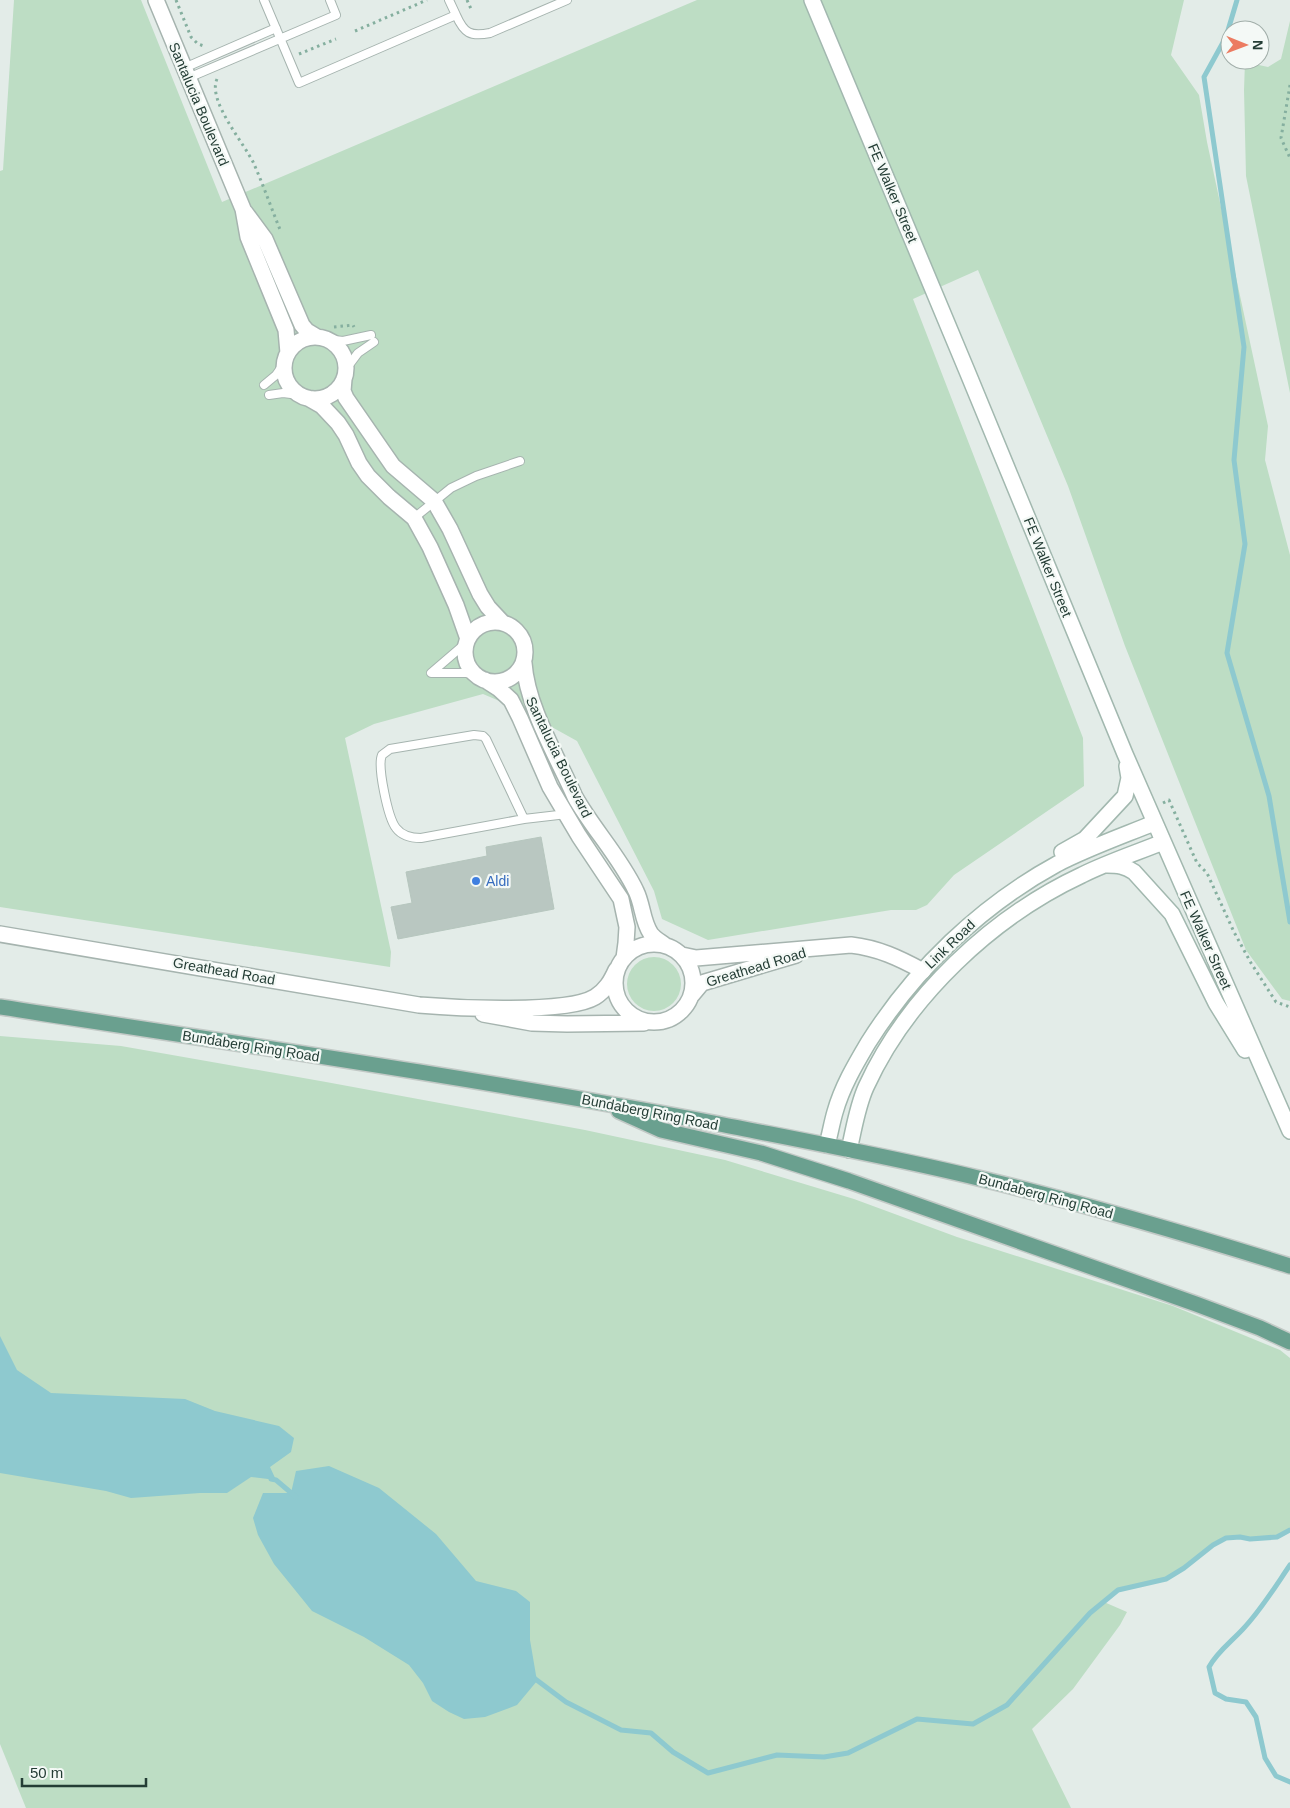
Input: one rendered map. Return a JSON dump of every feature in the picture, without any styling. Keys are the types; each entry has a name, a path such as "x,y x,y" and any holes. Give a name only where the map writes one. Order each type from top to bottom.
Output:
{"main road":[{"name":"Bundaberg Ring Road","path":"0,1008 596,1101 827,1145 979,1178 1146,1222 1290,1266"},
{"path":"596,1101 661,1130 761,1152 849,1181 1205,1307 1260,1328 1290,1342"}],"street":[{"name":"Santalucia Boulevard","path":"156,0 243,209 248,237 286,330 287,381 292,388 322,406 338,423 368,476 414,518 430,547 456,604 467,641"},
{"name":"FE Walker Street","path":"812,0 1125,754 1290,1131"},
{"name":"Santalucia Boulevard","path":"243,209 266,239 302,325 307,331 324,334 341,351 345,374 343,391 346,398 385,456 403,476 434,500 450,529 480,594 488,607 502,622"},
{"path":"286,358 293,346 300,341 324,334"},
{"path":"304,396 317,399 333,393 345,374"},
{"path":"493,621 502,622 515,628 520,634 526,648 524,663 512,678 494,682 481,678 470,668 466,660 465,650 467,641 477,627 493,621"},
{"name":"Santalucia Boulevard","path":"524,663 525,679 530,698 584,812 636,891 646,926 653,937 666,946"},
{"name":"Santalucia Boulevard","path":"481,678 499,689 511,700 550,788 621,899 626,927 626,943 620,964"},
{"path":"1002,898 1031,869 1085,839 1125,796 1129,778 1125,754"},
{"name":"Link Road","path":"827,1145 835,1111 858,1060 891,1009 950,942 1002,898 1056,864 1154,822"},
{"name":"Link Road","path":"849,1150 865,1088 897,1034 936,984 976,944 1004,922 1052,890 1104,865 1163,842"},
{"path":"1104,865 1119,865 1134,872 1172,914 1216,1003 1271,1091"},
{"name":"Greathead Road","path":"0,934 419,1005 449,1007 532,1007 576,1004 595,997 607,988 620,964 632,950 643,945 655,944 666,946 682,955 696,958 826,946 852,945 868,947 888,953 923,971 936,984"},
{"name":"Greathead Road","path":"449,1007 532,1023 661,1023 680,1014 702,983 826,946"},
{"name":"Greathead Road","path":"682,955 692,974 692,996"},
{"path":"620,964 614,984 616,997 624,1009 634,1018 647,1023 661,1023"}],"lane":[{"path":"264,0 299,83 456,15"},
{"path":"186,73 336,15 330,0"},
{"path":"449,0 464,30 469,34 484,35 566,0"},
{"path":"186,73 276,28"},
{"path":"324,334 342,341 372,338 358,353 345,374"},
{"path":"264,385 276,375 286,358"},
{"path":"269,395 283,392 304,396"},
{"path":"414,518 451,488 495,469 520,461"},
{"path":"467,641 428,674 466,673 481,678"},
{"path":"524,820 483,736 474,735 390,750 382,755 380,764 390,817 397,829 408,837 421,838 524,820 584,812"}],"path":[{"path":"176,0 191,37 198,44 206,47"},
{"path":"355,31 427,0"},
{"path":"467,0 471,9"},
{"path":"296,56 336,39"},
{"path":"218,77 215,89 222,110 254,164 282,237"},
{"path":"1290,85 1281,138 1290,158"},
{"path":"324,334 354,325 357,331"},
{"path":"1163,803 1169,800 1197,863 1207,873 1234,932 1264,985 1276,1002 1290,1008"}],"green space":[{"path":"14,0 141,0 222,202 697,0 1184,0 1171,55 1199,95 1207,142 1268,426 1265,460 1290,555 1290,1001 1282,999 1246,950 1125,646 1068,486 978,270 913,299 1083,738 1084,786 954,875 927,905 916,910 891,910 708,940 662,919 654,891 577,741 523,711 483,694 374,724 345,738 391,952 390,967 0,907 0,171 3,170"},
{"path":"1290,21 1290,393 1246,176 1245,70 1270,70 1270,66 1281,59"},
{"path":"649,957 659,957 669,961 677,969 681,984 677,999 669,1007 659,1011 649,1011 639,1007 631,999 627,989 627,979 631,969 639,961"},
{"path":"0,1036 121,1046 585,1130 725,1160 854,1199 957,1237 1173,1306 1280,1350 1290,1358 1290,1530 1277,1537 1226,1538 1213,1545 1184,1568 1166,1579 1118,1590 1104,1602 1127,1612 1120,1625 1073,1689 1032,1729 1071,1808 26,1808 0,1744"}],"water":[{"path":"0,1336 17,1370 51,1393 185,1399 215,1411 279,1426 294,1438 291,1452 270,1467 276,1480 251,1477 227,1493 131,1498 106,1491 0,1473"},
{"path":"329,1466 379,1488 436,1534 476,1581 516,1591 530,1602 530,1640 537,1681 517,1705 485,1717 464,1719 449,1712 432,1701 423,1683 409,1665 364,1637 312,1611 274,1564 258,1535 253,1518 263,1493 291,1493 296,1471"}],"building":[{"path":"541,837 554,909 398,939 391,907 412,903 406,872 487,856 486,847"}],"waterway":[{"path":"1237,0 1226,37 1204,77 1244,347 1234,460 1245,544 1227,653 1269,796 1290,922"},
{"path":"271,1479 276,1480 296,1497"},
{"path":"534,1678 566,1702 621,1730 651,1733 673,1752 708,1773 777,1755 824,1757 848,1753 917,1719 973,1724 1007,1705 1090,1613 1118,1590 1166,1579 1184,1568 1213,1545 1226,1538 1277,1537 1290,1530"},
{"path":"1290,1565 1256,1614 1220,1652 1209,1667 1215,1693 1226,1699 1246,1702 1256,1717 1265,1758 1276,1776 1290,1782"}],"place":[{"name":"Aldi","path":"476,881"}]}
